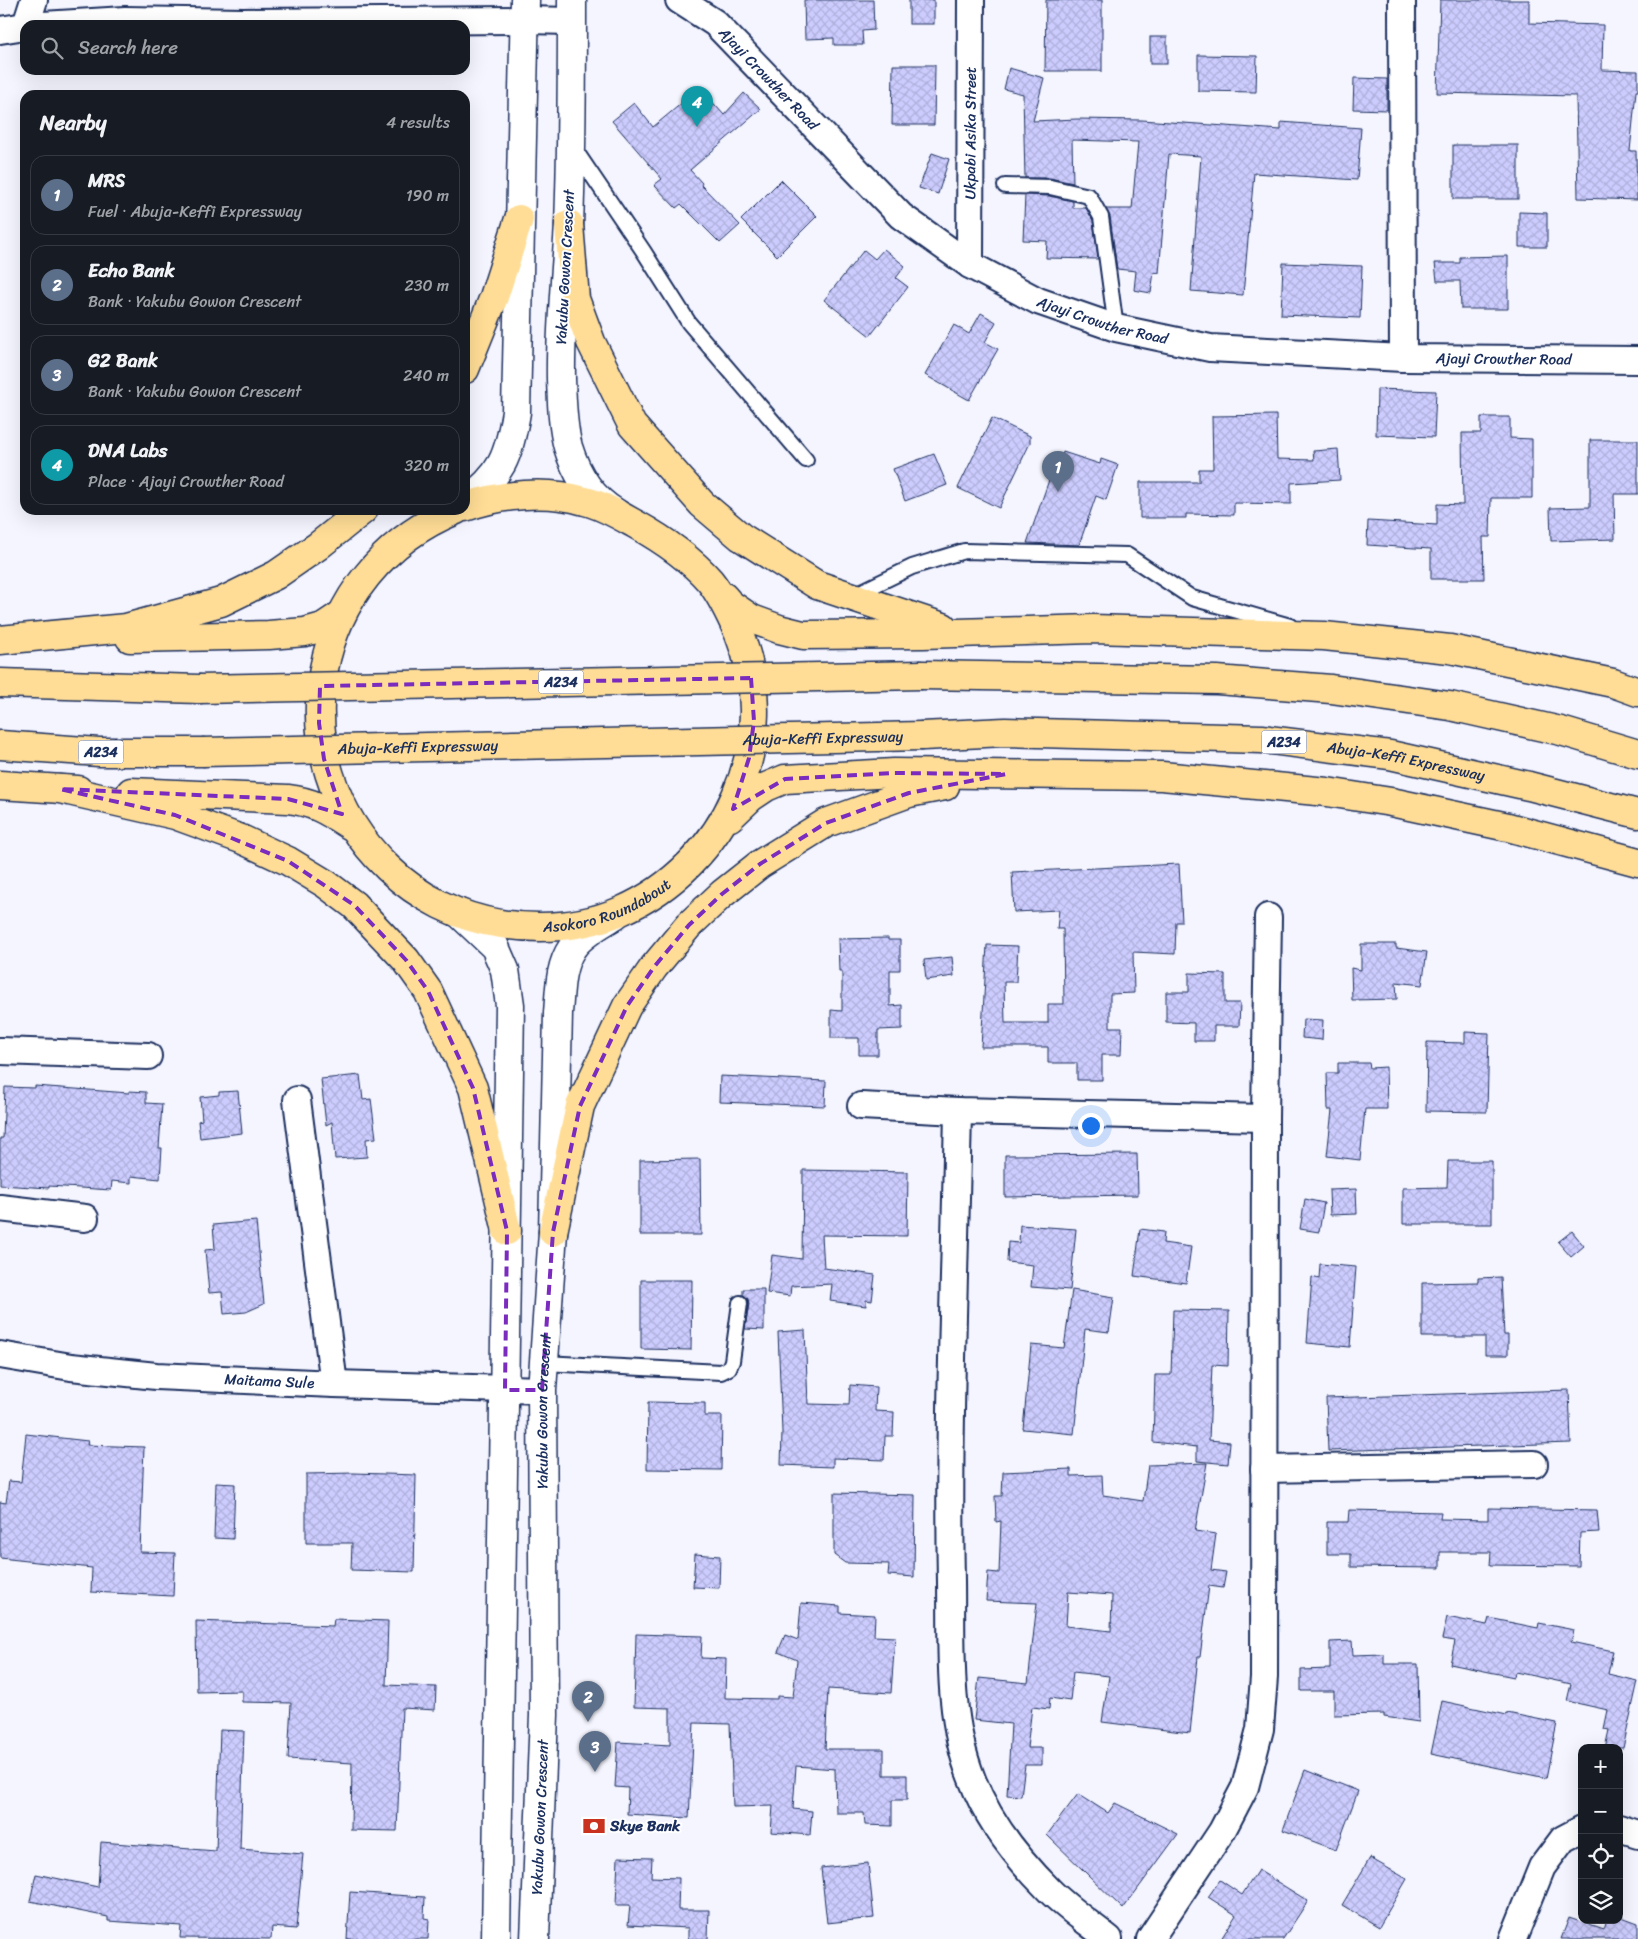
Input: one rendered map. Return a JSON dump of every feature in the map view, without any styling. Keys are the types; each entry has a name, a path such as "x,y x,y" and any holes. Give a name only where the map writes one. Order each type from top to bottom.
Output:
{"highway":[{"path":"470,357 494,297 519,219"},
{"path":"569,224 577,306 591,342 632,425 702,504 741,537 817,585 964,633"},
{"name":"Asokoro Roundabout","path":"445,515 412,533 384,556 360,584 341,615 328,649 320,686 319,723 324,759 336,795 354,828 374,855 399,879 427,898 459,913 498,924 523,927 556,927 588,921 620,911 649,896 676,877 700,854 720,827 737,794 749,758 753,712 752,684 744,648 730,613 710,581 666,541 618,514 586,501 558,496 528,495 500,498 470,505"},
{"path":"0,640 126,628 222,602 276,575 318,546 357,515"},
{"path":"710,581 730,604 752,619 778,629 803,635 1093,630 1324,636 1450,648 1613,683 1638,692"},
{"path":"0,640 270,635 305,632 323,627 341,615"},
{"name":"A234","path":"0,683 199,689 922,675 1216,680 1331,690 1450,706 1561,731 1638,754"},
{"name":"Abuja-Keffi Expressway","path":"0,745 99,752 202,752 922,736 1005,732 1262,739 1390,756 1529,786 1638,814"},
{"path":"720,827 751,797 766,787 785,779 894,773 1162,776 1326,792 1391,802 1508,827 1638,862"},
{"path":"553,1232 580,1106 627,1006 654,967 688,925 722,894 760,864 826,823 908,793 1006,774"},
{"path":"0,785 288,798 306,801 322,807 354,828"},
{"path":"60,789 174,815 241,839 288,861 326,884 354,905 406,960 428,992 445,1026 473,1088 507,1232"}],"main road":[{"path":"470,498 492,480 504,461 512,437 516,412 525,10"},
{"name":"Yakubu Gowon Crescent","path":"572,11 569,224 563,294 561,352 562,407 568,445 575,467 585,484 606,507 618,514"},
{"name":"Yakubu Gowon Crescent","path":"535,1939 544,1715 542,1390 553,1232 558,1013 562,974 565,961 572,947 584,936 620,911"},
{"path":"459,913 495,947 505,970 510,1005 505,1390 496,1833 496,1939"}],"street":[{"path":"28,20 34,0"},
{"name":"Ajayi Crowther Road","path":"679,0 715,22 901,216 970,265 1038,301 1116,328 1210,348 1403,358 1638,360"},
{"name":"Ukpabi Asika Street","path":"970,265 971,0"},
{"path":"1402,0 1403,358"},
{"path":"290,20 525,10 572,11"},
{"path":"0,30 20,27"},
{"path":"1150,1939 1222,1831 1252,1767 1260,1730 1264,1677 1265,1118 1268,917"},
{"path":"0,1050 148,1056"},
{"path":"296,1100 334,1384"},
{"path":"861,1106 958,1111 1265,1118"},
{"path":"958,1111 950,1514 953,1678 957,1730 972,1779 991,1817 1012,1848 1051,1892 1109,1939"},
{"path":"0,1208 85,1218"},
{"name":"Maitama Sule","path":"0,1355 71,1367 156,1376 334,1384 542,1390"},
{"path":"1264,1469 1534,1464"},
{"path":"1623,1829 1638,1834"},
{"path":"1513,1939 1542,1867 1563,1839 1578,1831"}],"lane":[{"path":"570,143 644,252 689,323 806,460"},
{"path":"1005,186 1050,187 1088,196 1101,217 1116,328"},
{"path":"851,596 912,567 964,551 1127,555 1192,598 1324,636"},
{"path":"544,1363 721,1372 728,1368 732,1361 740,1303"}],"highlighted area":[{"path":"751,678 754,721 749,758 733,809 785,779 894,773 1006,774 909,793 826,823 760,864 722,894 689,925 654,967 627,1006 580,1106 553,1232 542,1390 505,1390 507,1231 473,1088 428,991 406,960 354,905 288,861 175,815 60,789 288,799 342,814 324,759 319,723 320,686"}],"building":[{"path":"804,0 873,0 874,30 862,31 863,45 834,45 834,38 805,39"},
{"path":"909,0 934,0 934,24 909,24"},
{"path":"1046,0 1102,0 1102,71 1045,71"},
{"path":"1440,0 1529,0 1529,23 1603,25 1602,70 1638,71 1638,91 1636,91 1630,151 1636,151 1637,200 1578,198 1576,96 1437,93"},
{"path":"1150,37 1167,37 1167,64 1150,64"},
{"path":"1198,55 1257,56 1256,92 1198,91"},
{"path":"893,65 935,65 934,125 892,125"},
{"path":"1009,68 1044,78 1033,121 1077,119 1142,120 1281,130 1281,122 1361,128 1357,180 1254,173 1243,295 1191,291 1201,156 1169,154 1159,273 1154,272 1151,293 1134,290 1136,271 1117,269 1110,216 1106,209 1132,209 1138,142 1072,140 1073,183 1050,178 1025,178 1023,94 1004,89"},
{"path":"1354,78 1387,79 1387,110 1353,109"},
{"path":"700,88 724,115 744,93 761,109 690,170 702,183 701,185 740,225 720,243 681,204 676,208 654,185 662,179 612,121 634,103 653,127"},
{"path":"1453,145 1518,145 1518,199 1453,199"},
{"path":"932,153 949,159 938,194 919,188"},
{"path":"781,180 817,216 777,256 741,220"},
{"path":"1025,195 1049,196 1073,201 1073,208 1086,208 1093,220 1098,259 1046,258 1047,241 1023,240"},
{"path":"1519,212 1547,213 1547,247 1519,247"},
{"path":"884,249 905,266 896,278 908,287 870,336 824,300 864,250 875,259"},
{"path":"1508,256 1508,309 1461,309 1460,281 1437,281 1435,263 1460,263 1460,257"},
{"path":"1283,263 1362,266 1360,318 1281,315"},
{"path":"981,313 996,322 985,342 998,349 969,400 925,375 954,325 969,334"},
{"path":"1377,389 1436,391 1434,437 1376,435"},
{"path":"1276,415 1277,459 1314,460 1313,451 1338,449 1340,480 1291,483 1291,504 1234,503 1234,515 1186,514 1186,518 1140,518 1140,482 1199,482 1199,469 1213,469 1212,416"},
{"path":"1481,417 1510,417 1510,438 1532,439 1532,498 1491,498 1490,537 1483,537 1484,579 1431,579 1431,549 1367,545 1368,521 1437,525 1437,504 1463,505 1462,433 1481,433"},
{"path":"992,418 1030,436 1030,443 999,508 958,488"},
{"path":"1590,440 1638,440 1638,494 1614,494 1615,539 1551,541 1550,508 1590,507"},
{"path":"1063,452 1100,464 1101,459 1118,465 1106,500 1096,496 1079,545 1027,543 1049,480 1053,481"},
{"path":"934,454 947,485 905,501 893,469"},
{"path":"1179,864 1182,922 1176,922 1175,954 1133,952 1134,993 1110,994 1110,1027 1122,1027 1121,1055 1102,1055 1102,1080 1077,1080 1077,1063 1048,1063 1048,1047 981,1047 987,945 1018,946 1016,982 1004,982 1005,1023 1048,1023 1048,1004 1064,1004 1063,929 1057,929 1059,910 1014,912 1012,872"},
{"path":"888,938 888,940 900,940 900,970 890,970 890,1006 902,1005 902,1029 878,1030 878,1055 859,1055 859,1038 831,1038 831,1010 842,1011 842,971 839,971 838,939"},
{"path":"1361,944 1396,944 1396,948 1427,952 1422,985 1396,982 1397,999 1352,1000 1351,968 1361,970"},
{"path":"952,957 954,976 926,980 924,960"},
{"path":"1189,973 1225,974 1225,1003 1240,1003 1239,1026 1214,1026 1214,1041 1194,1041 1194,1023 1166,1022 1166,992 1189,992"},
{"path":"1303,1019 1323,1020 1322,1040 1302,1038"},
{"path":"1465,1032 1489,1033 1487,1112 1426,1111 1427,1042 1465,1043"},
{"path":"1338,1063 1369,1063 1370,1068 1386,1067 1387,1109 1365,1109 1360,1160 1327,1156 1332,1110 1328,1110 1327,1073 1338,1073"},
{"path":"360,1075 363,1100 371,1099 376,1138 366,1139 367,1157 335,1159 332,1122 326,1125 321,1079"},
{"path":"720,1076 826,1081 825,1106 719,1102"},
{"path":"35,1086 129,1093 129,1091 146,1092 146,1103 162,1104 159,1148 162,1148 160,1179 131,1176 131,1183 112,1181 111,1190 0,1185 0,1138 3,1138 5,1087 35,1088"},
{"path":"238,1091 242,1133 200,1138 198,1121 202,1120 200,1097 219,1095 219,1092"},
{"path":"1137,1154 1138,1195 1005,1197 1005,1155"},
{"path":"700,1159 701,1235 640,1235 640,1160"},
{"path":"1448,1161 1492,1161 1492,1224 1403,1224 1403,1188 1447,1187"},
{"path":"803,1170 908,1172 907,1236 822,1235 824,1268 875,1275 872,1301 866,1300 866,1306 830,1301 832,1284 791,1286 790,1296 767,1293 772,1255 802,1259"},
{"path":"1356,1189 1357,1214 1330,1215 1329,1190"},
{"path":"1305,1199 1324,1203 1319,1232 1300,1229"},
{"path":"256,1221 264,1304 246,1312 224,1314 222,1292 209,1293 205,1250 215,1249 213,1225"},
{"path":"1020,1225 1076,1229 1070,1290 1031,1287 1033,1265 1007,1262 1008,1242 1019,1243"},
{"path":"1140,1229 1164,1232 1163,1243 1191,1247 1186,1283 1134,1276"},
{"path":"1572,1231 1584,1246 1571,1257 1558,1242"},
{"path":"1320,1264 1356,1267 1350,1347 1307,1343 1312,1277 1319,1279"},
{"path":"1501,1277 1504,1335 1508,1335 1508,1355 1485,1355 1485,1337 1422,1337 1422,1283 1478,1282 1478,1278"},
{"path":"641,1280 692,1280 691,1350 641,1349"},
{"path":"743,1289 764,1289 764,1330 745,1329 749,1304 748,1299 743,1295"},
{"path":"1072,1290 1114,1297 1109,1332 1085,1329 1074,1434 1023,1429 1031,1345 1064,1348"},
{"path":"1173,1310 1229,1311 1228,1366 1212,1365 1209,1440 1230,1442 1228,1464 1197,1461 1197,1447 1153,1442 1155,1375 1171,1375"},
{"path":"805,1330 808,1404 849,1405 850,1385 876,1387 875,1411 894,1412 893,1436 885,1436 884,1460 833,1458 833,1467 781,1465 782,1432 778,1332"},
{"path":"1569,1390 1571,1443 1328,1451 1326,1398"},
{"path":"648,1402 705,1403 705,1416 722,1416 721,1470 647,1469"},
{"path":"26,1434 88,1441 87,1445 144,1447 140,1552 175,1553 173,1596 91,1592 92,1568 0,1558 0,1502 6,1503 9,1481 21,1482"},
{"path":"1207,1463 1195,1531 1216,1534 1211,1570 1226,1572 1223,1588 1209,1586 1200,1657 1198,1657 1190,1733 1102,1722 1109,1676 1073,1672 1070,1701 1050,1698 1049,1709 1032,1707 1027,1748 1042,1748 1042,1765 1025,1765 1021,1796 1007,1795 1011,1724 974,1720 979,1678 1028,1683 1037,1603 986,1601 988,1572 999,1573 1001,1521 996,1522 995,1496 1002,1496 1003,1472 1071,1469 1071,1476 1102,1475 1103,1495 1143,1501 1148,1465","holes":["1068,1592 1112,1595 1111,1631 1066,1626"]},
{"path":"306,1474 416,1475 414,1572 351,1570 352,1543 306,1543"},
{"path":"216,1483 235,1484 233,1539 214,1538"},
{"path":"834,1493 915,1495 914,1577 888,1575 889,1564 845,1563 834,1555"},
{"path":"1488,1508 1597,1510 1599,1532 1580,1533 1579,1566 1490,1565 1491,1552 1440,1552 1440,1568 1351,1567 1351,1554 1327,1554 1327,1522 1348,1522 1349,1510 1441,1512 1440,1519 1488,1520"},
{"path":"695,1554 720,1556 719,1588 693,1587"},
{"path":"801,1603 840,1606 840,1613 875,1615 874,1636 895,1637 891,1693 828,1689 825,1749 884,1749 884,1775 907,1775 907,1800 892,1800 892,1826 865,1825 864,1813 836,1813 835,1769 796,1766 793,1809 812,1811 810,1835 771,1832 773,1806 733,1807 730,1724 694,1723 689,1818 627,1814 628,1788 615,1787 618,1742 670,1745 670,1708 634,1707 636,1634 702,1636 701,1658 726,1659 725,1698 777,1699 777,1696 793,1697 797,1660 778,1652 785,1635 798,1640"},
{"path":"1447,1617 1487,1625 1489,1618 1538,1628 1539,1623 1574,1630 1571,1642 1613,1651 1608,1674 1638,1681 1623,1748 1623,1744 1606,1744 1609,1730 1604,1729 1608,1710 1567,1701 1571,1684 1515,1672 1514,1677 1450,1664 1455,1641 1442,1639"},
{"path":"334,1619 388,1621 386,1685 436,1687 435,1710 402,1708 397,1831 351,1830 352,1763 288,1759 291,1703 242,1702 242,1691 197,1692 196,1621 333,1626"},
{"path":"1352,1641 1353,1655 1384,1654 1384,1664 1418,1664 1419,1722 1384,1717 1384,1714 1334,1715 1334,1691 1301,1691 1301,1670 1330,1669 1330,1642"},
{"path":"1442,1701 1507,1715 1507,1713 1557,1723 1546,1778 1431,1754"},
{"path":"220,1730 244,1731 240,1849 303,1854 296,1929 272,1927 271,1939 180,1938 181,1926 108,1921 108,1917 30,1901 36,1874 98,1887 101,1842 216,1851"},
{"path":"1305,1770 1358,1791 1336,1850 1283,1830"},
{"path":"1078,1794 1108,1813 1115,1803 1178,1834 1123,1909 1047,1835"},
{"path":"618,1857 652,1858 651,1877 679,1878 678,1910 709,1910 708,1939 688,1939 688,1928 628,1925 630,1905 616,1905"},
{"path":"1370,1858 1407,1879 1379,1927 1342,1905"},
{"path":"868,1863 874,1918 827,1923 821,1868"},
{"path":"1258,1870 1308,1901 1283,1939 1221,1939 1236,1915 1208,1897 1220,1880 1242,1895"},
{"path":"350,1892 425,1897 424,1918 429,1919 428,1939 347,1939"},
{"path":"1623,1917 1638,1923 1638,1939 1561,1939 1569,1918 1578,1921 1578,1924 1586,1924 1604,1930 1606,1924 1623,1924"}],"place":[{"name":"DNA Labs","path":"697,127"},
{"name":"MRS","path":"1058,492"},
{"name":"Echo Bank","path":"588,1722"},
{"name":"G2 Bank","path":"595,1772"},
{"name":"Skye Bank","path":"594,1826"}]}
